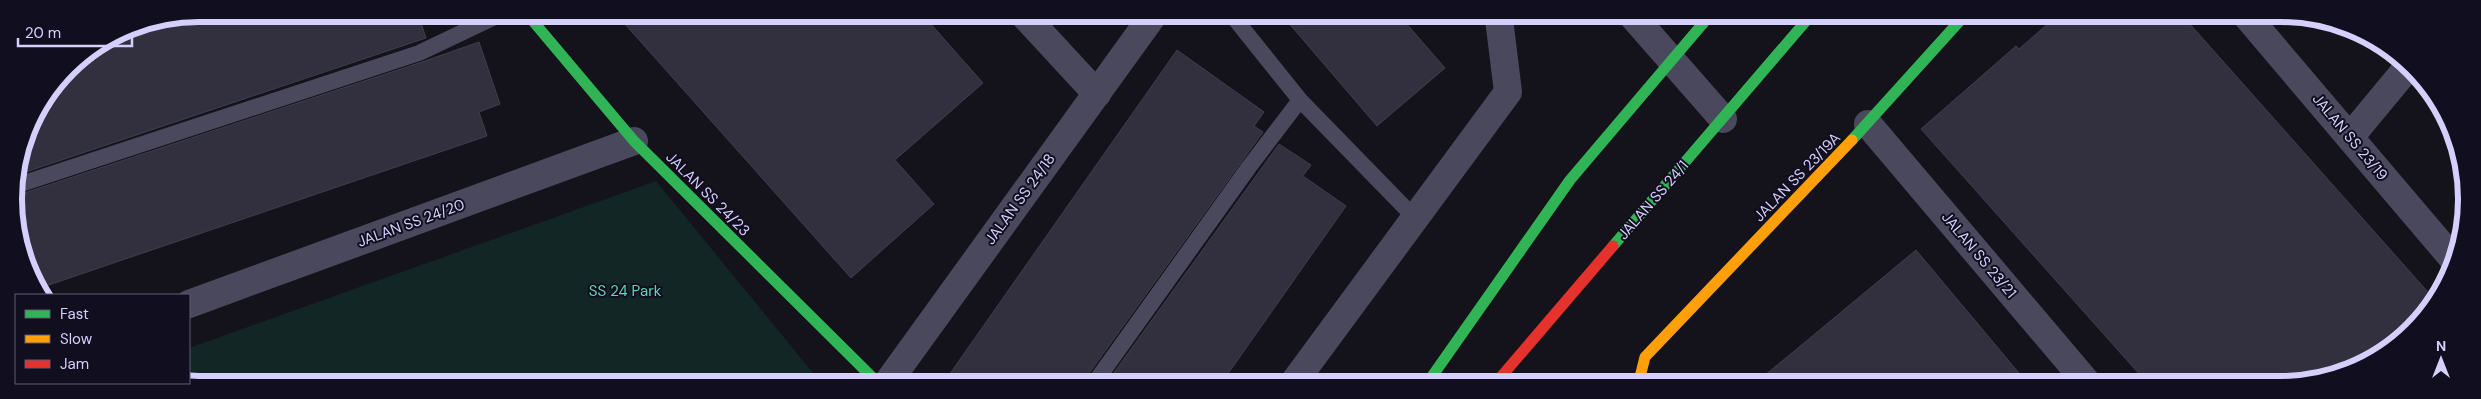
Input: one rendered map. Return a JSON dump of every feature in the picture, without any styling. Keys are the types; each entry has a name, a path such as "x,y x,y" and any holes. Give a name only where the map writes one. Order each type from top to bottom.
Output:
{"street":[{"name":"JALAN SS 24/23","path":"534,22 634,141 871,376"},
{"path":"1030,22 1097,94"},
{"name":"JALAN SS 24/18","path":"893,376 1148,22"},
{"path":"1299,376 1508,92 1499,22"},
{"path":"1638,22 1723,119"},
{"path":"1432,376 1570,180 1704,22"},
{"name":"JALAN SS 24/1","path":"1505,376 1805,22"},
{"name":"JALAN SS 23/19A","path":"1640,376 1645,357 1868,124 1959,22"},
{"name":"JALAN SS 23/19","path":"2252,22 2450,253"},
{"path":"2350,137 2404,72"},
{"name":"JALAN SS 23/21","path":"1868,124 2081,376"},
{"name":"JALAN SS 24/20","path":"190,304 634,141"}],"lane":[{"path":"23,183 419,53 484,22"},
{"path":"1237,22 1300,100 1415,218"},
{"path":"1099,376 1249,167 1300,100"}],"green space":[{"name":"SS 24 Park","path":"656,181 816,376 190,376 190,348"}],"building":[{"path":"200,22 421,22 426,38 25,172 32,143 41,121 52,101 66,83 101,52 143,32 176,24"},
{"path":"623,22 929,22 983,83 895,160 934,204 851,278"},
{"path":"1288,22 1405,22 1445,68 1377,126"},
{"path":"2050,22 2188,22 2431,295 2429,298 2407,325 2380,347 2349,363 2316,373 2293,376 2141,376 1921,129 2016,46 2019,49"},
{"path":"479,42 500,104 479,112 487,136 45,286 36,267 26,234 23,194"},
{"path":"1177,50 1264,112 1254,126 1263,132 1087,376 948,376"},
{"path":"1279,144 1311,165 1303,176 1346,206 1226,376 1111,376"},
{"path":"1916,250 2021,376 1764,376"}],"traffic: fast":[{"path":"534,22 634,141 871,376"},
{"path":"1432,376 1570,180 1704,22"},
{"path":"1613,246 1805,22"},
{"path":"1852,140 1959,22"}],"traffic: slow":[{"path":"1640,376 1645,357 1852,140"}],"traffic: jam":[{"path":"1502,376 1613,246"}]}
